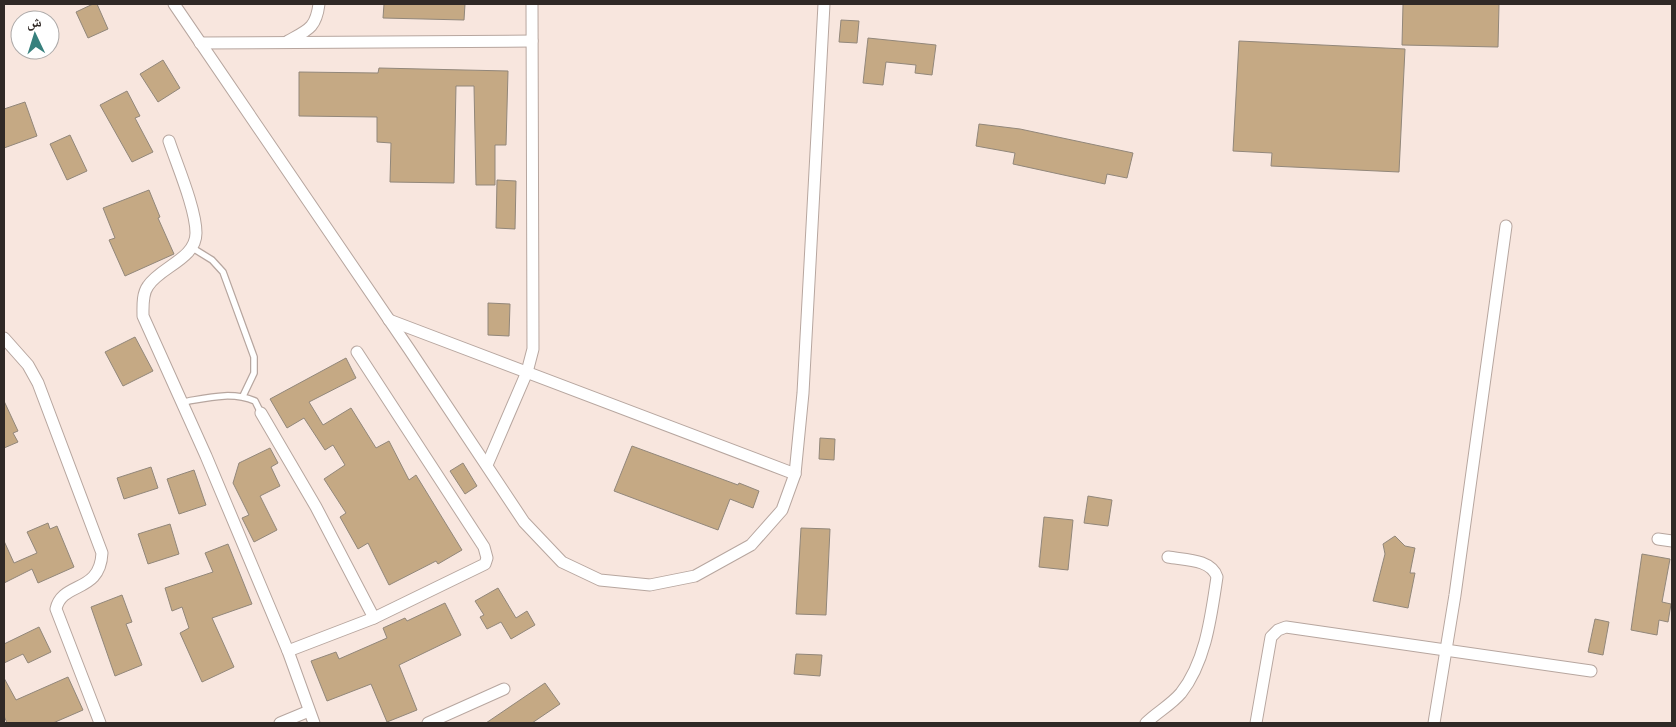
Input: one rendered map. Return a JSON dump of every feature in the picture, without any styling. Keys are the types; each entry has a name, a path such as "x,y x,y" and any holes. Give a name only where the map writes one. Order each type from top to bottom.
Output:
{"street":[{"path":"174,4 524,522 562,562 600,580 650,585 695,576 751,545 782,510 795,474 803,383 824,4"},
{"path":"284,43 313,26 318,16 319,4"},
{"path":"487,465 527,372 533,349 532,4"},
{"path":"200,43 532,41"},
{"path":"169,141 193,216 196,233 191,247 148,286 143,303 143,316 183,402 288,651 314,723"},
{"path":"1434,723 1455,595 1506,226"},
{"path":"389,320 795,474"},
{"path":"4,338 28,365 38,383 102,553 101,567 97,574 63,596 58,602 56,609 70,651 100,723"},
{"path":"288,651 374,618 485,564 486,552 357,352"},
{"path":"261,412 316,507 374,618"},
{"path":"1658,539 1672,541"},
{"path":"1146,723 1175,700 1189,681 1206,638 1217,577 1214,569 1208,565 1168,557"},
{"path":"1256,723 1271,637 1278,630 1286,627 1591,671"},
{"path":"428,723 504,690"},
{"path":"280,723 309,710"}],"lane":[{"path":"191,247 212,260 223,272 254,357 254,373 243,396"},
{"path":"183,402 217,396 243,396 255,401 261,412"}],"building":[{"path":"97,4 108,29 88,38 76,12"},
{"path":"384,4 465,4 464,20 383,18"},
{"path":"1403,4 1499,4 1498,47 1402,45"},
{"path":"841,20 859,21 857,43 839,42"},
{"path":"868,38 936,45 932,75 915,73 916,65 886,62 883,85 863,83"},
{"path":"1239,41 1405,49 1399,172 1271,166 1272,153 1233,151"},
{"path":"163,60 180,88 158,102 140,74"},
{"path":"379,68 508,71 506,145 495,145 495,185 476,185 474,86 456,86 454,183 390,182 391,143 377,142 377,117 299,116 299,72 378,73"},
{"path":"127,91 140,116 135,118 153,152 132,162 100,105"},
{"path":"25,102 37,136 4,148 4,109"},
{"path":"979,124 1020,129 1133,153 1127,178 1107,174 1105,184 1013,164 1015,153 976,146"},
{"path":"70,135 87,171 67,180 50,144"},
{"path":"497,180 516,181 515,229 496,228"},
{"path":"149,190 160,217 158,218 174,254 125,276 109,240 115,238 103,208"},
{"path":"488,303 510,304 509,336 488,335"},
{"path":"135,337 153,371 123,386 105,352"},
{"path":"346,358 356,378 309,402 323,425 351,408 376,448 389,441 409,480 416,475 462,550 438,564 436,561 389,585 368,543 358,549 340,517 346,513 324,479 345,465 333,445 325,450 304,418 287,428 270,399"},
{"path":"4,401 18,431 13,433 18,442 4,448"},
{"path":"820,438 835,439 834,460 819,459"},
{"path":"632,446 759,491 753,508 730,499 718,530 614,491"},
{"path":"270,448 278,463 271,467 280,486 260,496 277,530 254,542 242,518 249,515 233,483 239,463"},
{"path":"463,463 477,486 465,494 450,471"},
{"path":"151,467 158,488 124,499 117,478"},
{"path":"194,470 206,505 179,514 167,479"},
{"path":"1088,496 1112,500 1108,526 1084,523"},
{"path":"1044,517 1073,520 1068,570 1039,567"},
{"path":"48,523 50,529 57,526 74,567 38,583 32,569 4,583 4,541 14,563 37,553 27,532"},
{"path":"170,524 179,554 148,564 138,534"},
{"path":"801,528 830,529 826,615 796,614"},
{"path":"1395,536 1405,546 1415,548 1410,573 1415,573 1408,608 1373,601 1385,554 1383,544"},
{"path":"228,544 252,604 212,618 234,667 202,682 180,633 189,628 182,607 172,611 165,588 213,572 205,553"},
{"path":"1642,554 1670,559 1662,602 1671,604 1668,622 1659,620 1657,635 1631,630"},
{"path":"498,588 516,618 527,611 535,625 511,639 501,622 487,629 480,617 484,615 475,601"},
{"path":"122,595 132,622 126,624 142,665 115,676 91,607"},
{"path":"445,603 461,635 399,665 417,710 387,722 371,684 327,701 311,661 336,652 339,659 387,638 383,628 405,618 407,621"},
{"path":"1595,619 1609,622 1603,655 1588,652"},
{"path":"39,627 51,652 28,663 23,654 4,663 4,644"},
{"path":"796,654 822,655 820,676 794,674"},
{"path":"68,677 83,710 53,723 7,723 4,716 4,678 16,700"},
{"path":"545,683 560,704 532,723 486,723"}]}
